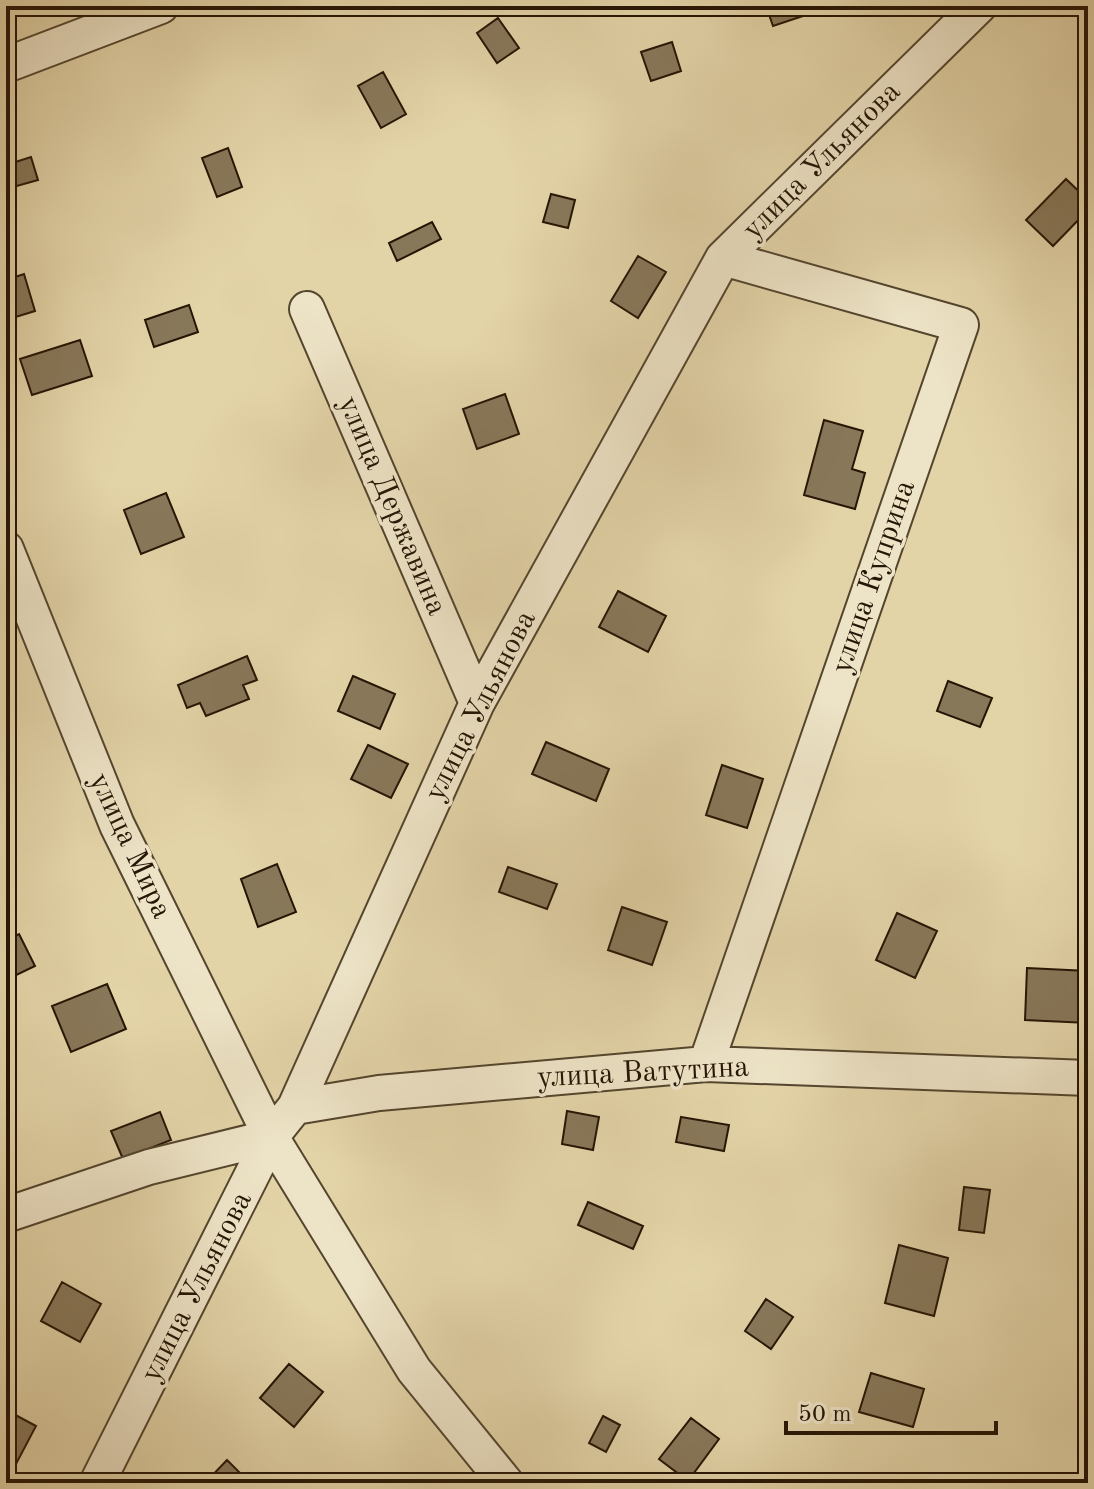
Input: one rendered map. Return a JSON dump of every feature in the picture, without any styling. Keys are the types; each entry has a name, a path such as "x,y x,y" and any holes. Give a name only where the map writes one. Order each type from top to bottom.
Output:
{"street":[{"path":"6,65 161,6"},
{"name":"улица Ульянова","path":"97,1483 271,1137 295,1107 477,703 723,258 979,6"},
{"name":"улица Куприна","path":"706,1064 961,325 723,258"},
{"name":"улица Державина","path":"307,309 477,703"},
{"name":"улица Мира","path":"6,549 117,825 271,1137 414,1370 506,1483"},
{"name":"улица Ватутина","path":"295,1107 379,1093 706,1064 1088,1078"},
{"path":"6,1215 149,1167 271,1137"}],"building":[{"path":"6,6 11,6 16,33 6,35"},
{"path":"766,6 833,6 773,26"},
{"path":"498,18 519,48 497,63 477,33"},
{"path":"672,42 681,71 651,81 641,52"},
{"path":"383,72 406,114 381,128 358,86"},
{"path":"228,148 242,187 217,197 202,158"},
{"path":"31,157 38,180 6,189 6,165"},
{"path":"1066,179 1088,200 1088,210 1053,246 1026,220"},
{"path":"551,194 575,200 568,228 543,222"},
{"path":"432,222 441,239 397,261 389,243"},
{"path":"638,256 666,272 638,318 611,301"},
{"path":"24,274 35,311 6,320 6,280"},
{"path":"189,305 198,332 154,347 145,320"},
{"path":"80,340 92,376 32,395 20,359"},
{"path":"505,394 519,434 477,449 463,409"},
{"path":"824,420 863,431 852,469 865,473 855,509 804,495"},
{"path":"166,493 184,537 141,554 124,510"},
{"path":"618,591 666,616 648,652 599,627"},
{"path":"247,656 257,680 243,685 249,699 206,716 200,703 187,708 178,685"},
{"path":"353,676 395,694 380,729 338,711"},
{"path":"948,681 992,698 980,727 937,711"},
{"path":"546,742 609,769 596,801 532,774"},
{"path":"368,745 408,764 391,798 351,779"},
{"path":"722,765 763,779 747,828 706,815"},
{"path":"277,864 296,912 258,927 241,879"},
{"path":"508,867 557,884 547,909 499,892"},
{"path":"622,907 667,922 652,965 608,950"},
{"path":"897,913 937,931 915,978 876,960"},
{"path":"19,934 35,966 6,980 6,941"},
{"path":"1027,968 1088,971 1088,1023 1025,1020"},
{"path":"107,984 126,1029 71,1052 52,1006"},
{"path":"567,1111 599,1117 593,1150 562,1144"},
{"path":"160,1112 171,1140 123,1159 111,1131"},
{"path":"681,1117 729,1125 724,1151 676,1142"},
{"path":"964,1187 990,1190 984,1233 959,1230"},
{"path":"588,1202 643,1226 633,1249 578,1225"},
{"path":"899,1245 948,1258 934,1316 885,1303"},
{"path":"62,1282 101,1304 80,1342 41,1321"},
{"path":"766,1299 793,1317 771,1349 745,1331"},
{"path":"289,1364 323,1392 294,1427 260,1398"},
{"path":"871,1373 924,1389 913,1427 859,1412"},
{"path":"6,1410 36,1426 16,1464 6,1459"},
{"path":"603,1416 620,1425 606,1452 589,1443"},
{"path":"691,1418 719,1439 688,1481 659,1459"},
{"path":"227,1460 250,1483 205,1483"}]}
